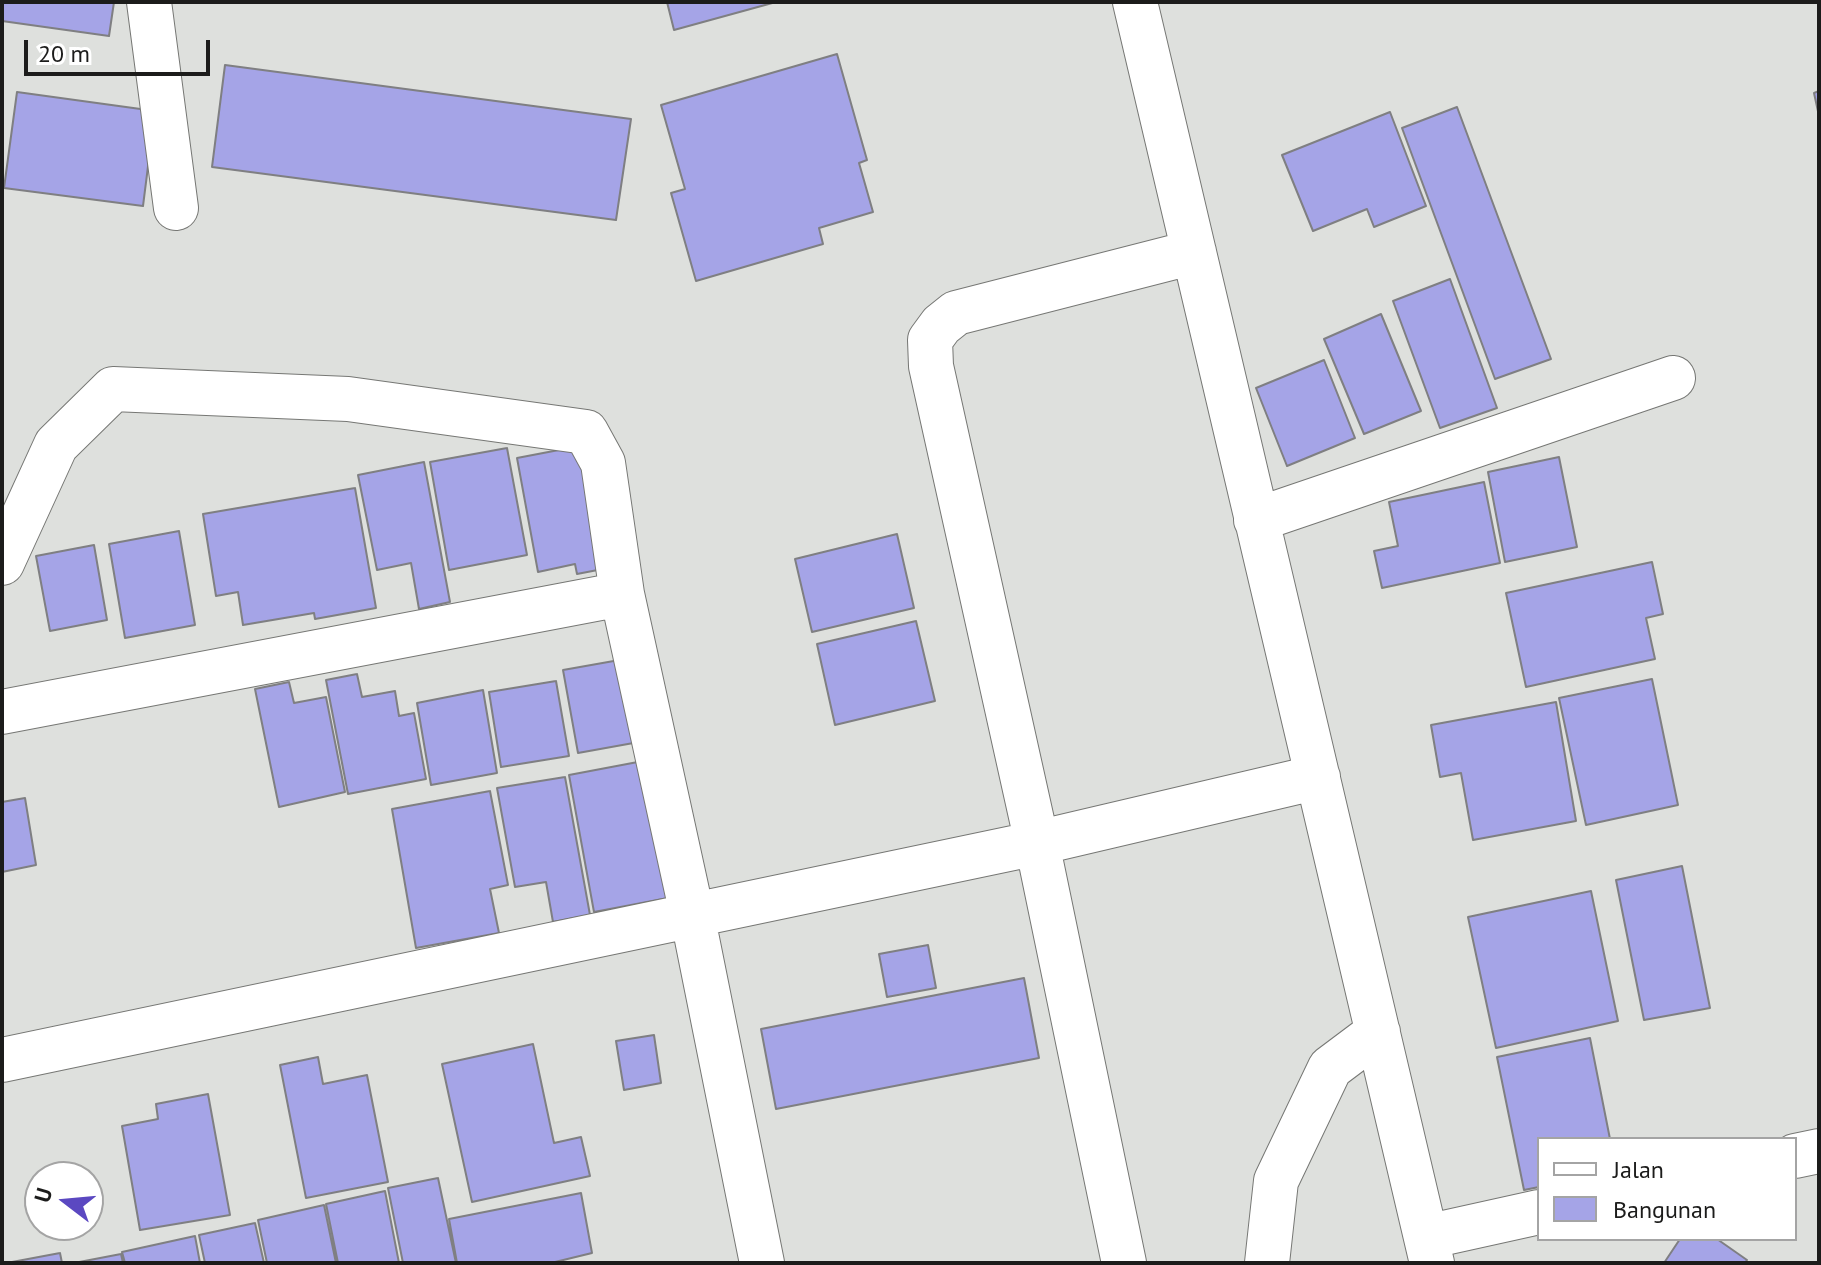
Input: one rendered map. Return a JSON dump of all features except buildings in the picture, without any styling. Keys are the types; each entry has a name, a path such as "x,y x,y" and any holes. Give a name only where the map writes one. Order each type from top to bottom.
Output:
{"street":[{"path":"149,2 176,208"},
{"path":"1135,2 1429,1250 1537,1213"},
{"path":"1124,1263 1037,843 931,366 930,340 941,325 956,313 1194,252"},
{"path":"1256,520 1673,378"},
{"path":"2,563 56,445 113,389 332,398 586,432 603,463 622,594 692,914 762,1263"},
{"path":"2,712 622,594"},
{"path":"2,1060 1037,843 1318,777"},
{"path":"1267,1263 1276,1181 1330,1068 1378,1032"},
{"path":"1797,1156 1819,1151"}]}
